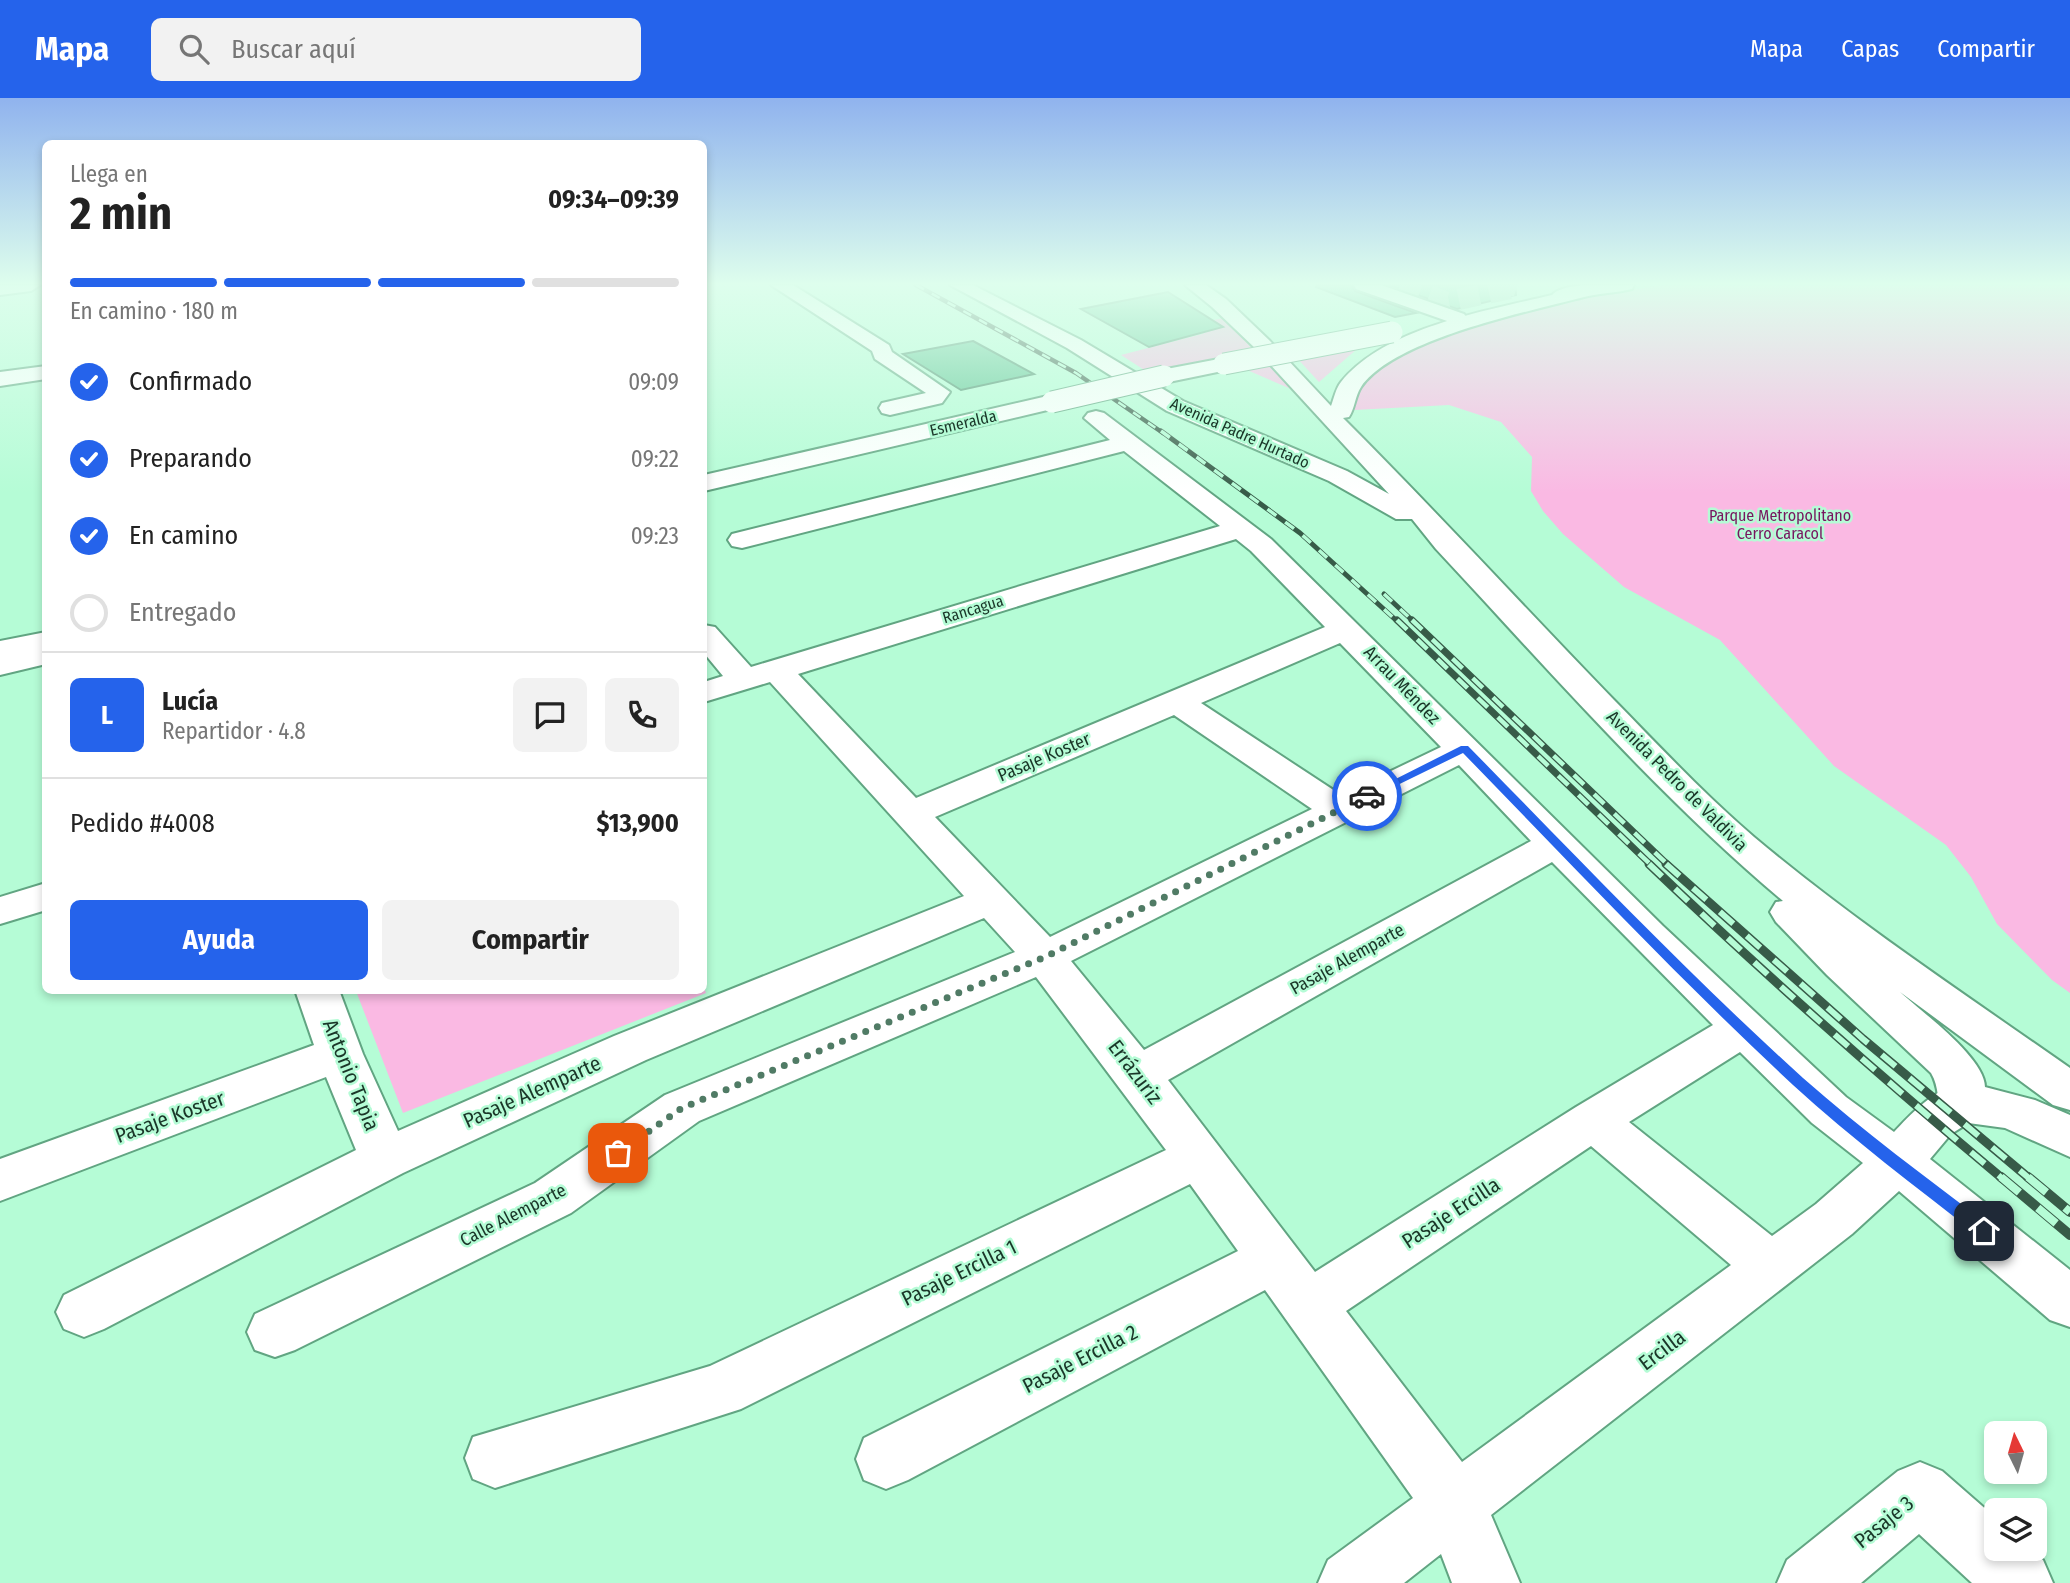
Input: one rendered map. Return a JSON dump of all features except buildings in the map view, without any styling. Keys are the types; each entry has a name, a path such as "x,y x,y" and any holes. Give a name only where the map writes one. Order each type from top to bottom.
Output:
{"street":[{"path":"882,354 939,392 934,398 890,408"},
{"name":"Avenida Padre Hurtado","path":"1091,354 1175,406 1329,472 1374,495 1446,543"},
{"path":"1274,354 1336,415"},
{"name":"Esmeralda","path":"707,482 1164,376 1275,354"},
{"path":"1282,354 1336,415"},
{"path":"1336,415 1351,384 1391,354"},
{"path":"0,379 42,373"},
{"name":"Avenida Pedro de Valdivia","path":"1336,415 1446,543 1650,757 1740,844 1864,945 2070,1092"},
{"name":"Avenida Pedro de Valdivia","path":"1336,415 1411,483 1708,786 1752,826 1864,916 2070,1061"},
{"name":"Arrau Méndez","path":"1096,418 1242,528 1347,629 1742,1028 1829,1110 1898,1162 2070,1303"},
{"path":"742,540 1129,443"},
{"name":"Rancagua","path":"707,691 1242,528"},
{"path":"0,636 42,627"},
{"name":"Pasaje Koster","path":"912,813 1347,629"},
{"name":"Errázuriz","path":"707,636 760,674 912,813 1045,957 1138,1075 1456,1505 1479,1570 1487,1583"},
{"path":"0,650 42,641"},
{"path":"0,665 42,655"},
{"path":"1176,701 1338,810"},
{"name":"Calle Alemparte","path":"275,1332 553,1198 682,1108 1045,957 1464,749"},
{"name":"Pasaje Alemparte","path":"1138,1075 1556,843"},
{"path":"1740,844 1777,895 1817,940 1947,1062 1962,1082 1961,1104 1979,1104 2017,1112 2070,1138"},
{"path":"0,911 42,897"},
{"name":"Pasaje Alemparte","path":"84,1312 385,1159 630,1048 993,899"},
{"name":"Antonio Tapia","path":"318,994 340,1054 385,1159"},
{"name":"Pasaje Ercilla","path":"1308,1306 1593,1120 1742,1028"},
{"name":"Pasaje Koster","path":"0,1180 340,1054"},
{"name":"Ercilla","path":"1351,1583 1834,1219 1898,1162 1934,1121 1961,1104"},
{"path":"1593,1120 1771,1267"},
{"name":"Pasaje Ercilla 1","path":"495,1458 720,1390 1198,1157"},
{"name":"Pasaje Ercilla 2","path":"886,1460 1274,1259"},
{"name":"Pasaje 3","path":"1810,1583 1920,1493 2020,1583"}],"green space":[{"path":"1258,354 1312,398 1247,370 1149,373 1121,355"},
{"path":"1304,354 1351,354 1319,382 1295,356"},
{"name":"Parque Metropolitano Cerro Caracol","path":"1403,354 2070,354 2070,993 2052,980 1997,924 1971,877 1946,845 1834,766 1720,640 1624,587 1563,534 1543,511 1531,491 1532,457 1501,422 1449,405 1354,410 1354,395 1377,367"},
{"path":"357,994 703,994 403,1113"}],"railway":[{"path":"1042,354 1076,373 1163,433"},
{"path":"1161,431 1300,533 1398,622"},
{"path":"1384,594 1414,622"},
{"path":"1397,620 1651,865"},
{"path":"1412,620 1668,865"},
{"path":"1649,864 1823,1024 2003,1179"},
{"path":"1666,864 1863,1039 2030,1179"},
{"path":"2001,1177 2070,1235"},
{"path":"2028,1177 2070,1212"}],"way so far":[{"path":"618,1153 682,1108 1045,957 1367,796"}],"route":[{"path":"1367,796 1464,749 1648,936 1829,1110 1984,1231"}]}
